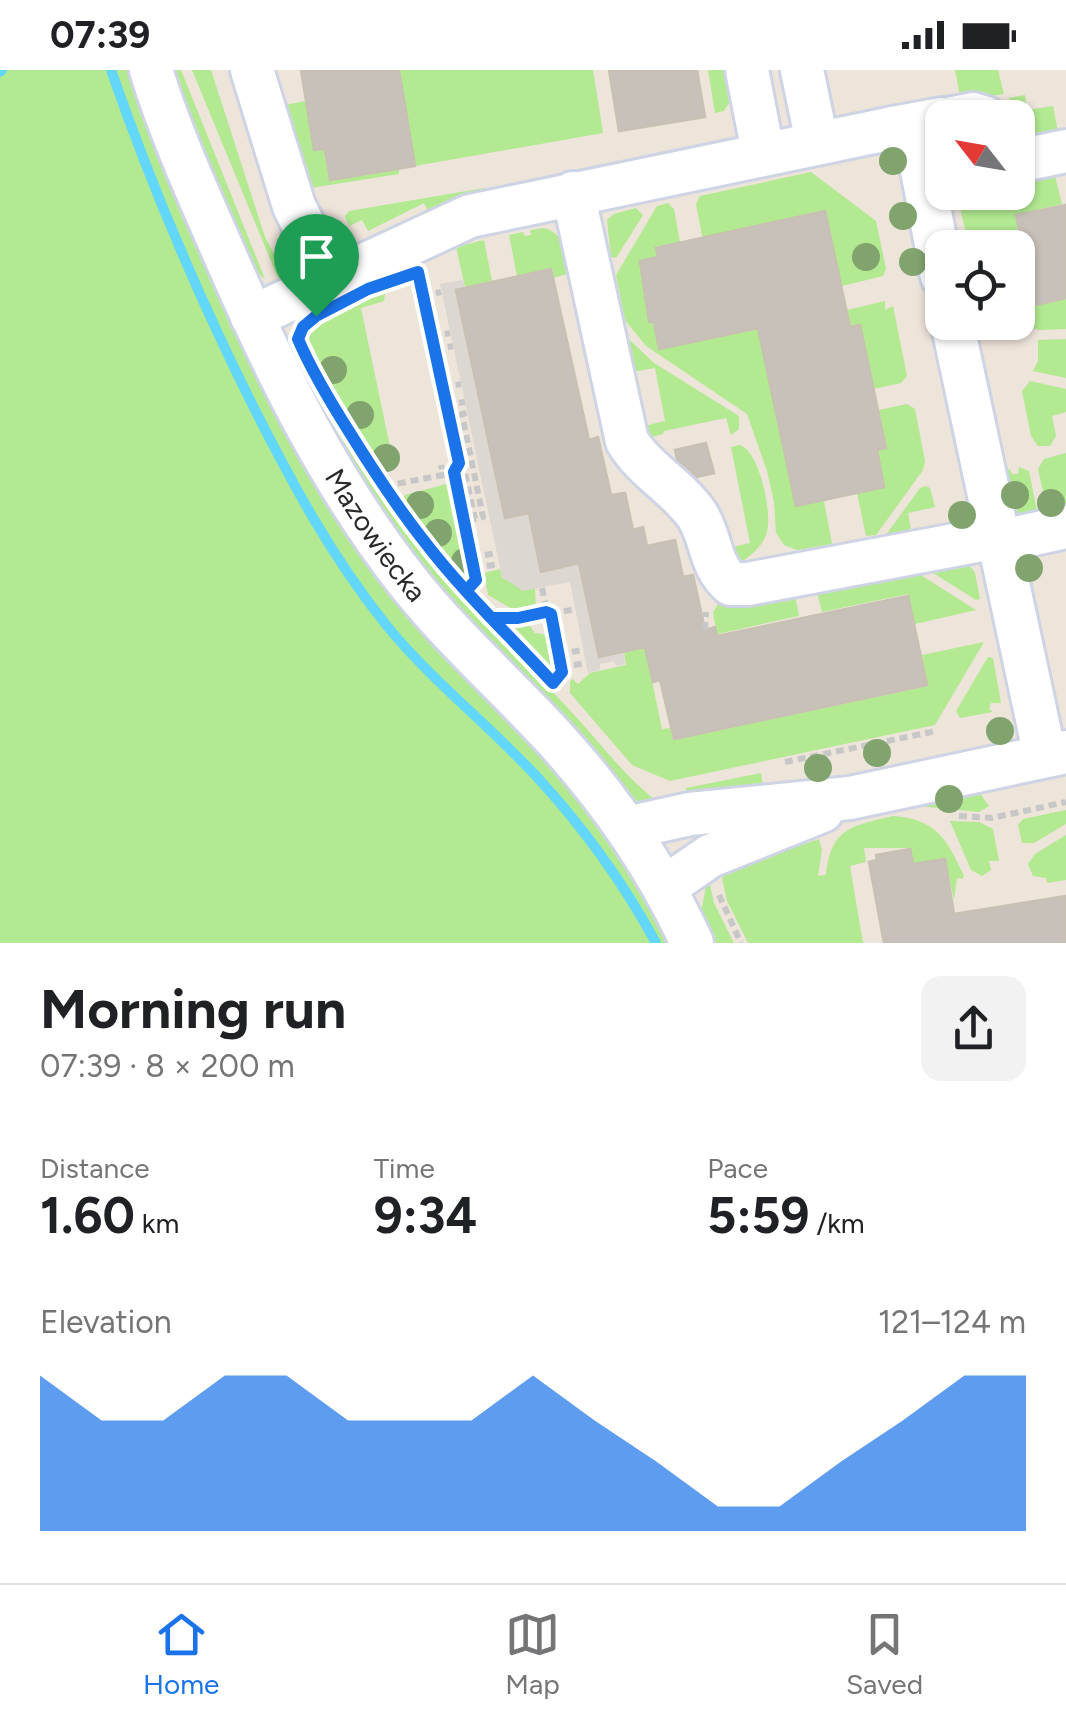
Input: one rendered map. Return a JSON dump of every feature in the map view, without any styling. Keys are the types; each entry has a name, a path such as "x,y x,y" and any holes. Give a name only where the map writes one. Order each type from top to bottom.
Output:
{"street":[{"name":"Mazowiecka","path":"151,70 252,318 321,454 385,552 438,618 558,742 627,828 665,887 692,943"},
{"path":"252,70 294,206 332,283"},
{"path":"747,70 764,152"},
{"path":"802,70 817,142"},
{"path":"252,318 457,220 764,152 925,122"},
{"path":"893,128 915,149 925,166"},
{"path":"1035,157 1066,151"},
{"path":"573,193 627,441 638,459 693,510 703,525 720,575 731,584 1066,527"},
{"path":"627,828 690,814 850,798 1055,754 998,539 956,340"},
{"path":"665,887 710,856 776,832 850,798"}],"path":[{"path":"414,273 418,272 424,296 474,519 482,517 462,414 468,413"},
{"path":"424,296 442,292"},
{"path":"432,337 450,334"},
{"path":"435,350 453,346"},
{"path":"443,388 461,384"},
{"path":"446,405 465,402"},
{"path":"459,463 454,472 476,580 466,591"},
{"path":"441,465 443,474"},
{"path":"384,486 454,472"},
{"path":"378,477 391,496"},
{"path":"472,557 497,553"},
{"path":"474,568 499,564"},
{"path":"455,578 499,626"},
{"path":"542,588 562,672 553,683"},
{"path":"705,630 706,606"},
{"path":"491,618 575,609"},
{"path":"559,654 583,650"},
{"path":"561,667 586,663"},
{"path":"544,673 566,697"},
{"path":"780,764 936,732"},
{"path":"956,815 992,818 1066,802"},
{"path":"715,881 720,902 741,943"}],"green space":[{"path":"0,70 132,70 196,237 545,755 630,864 672,943 0,943"},
{"path":"170,70 181,70 265,279 250,266"},
{"path":"192,70 211,70 265,237 274,254 299,243 299,276 280,283"},
{"path":"399,70 593,70 603,133 415,166"},
{"path":"708,70 726,70 731,100 724,111 715,113"},
{"path":"955,70 998,70 1004,94 961,100"},
{"path":"315,99 309,121 314,151 324,150 329,181 399,169 399,174 310,188 285,105"},
{"path":"1053,106 1058,132 1035,137 1035,109"},
{"path":"811,172 876,221 886,269 883,276 842,286 825,210 783,220 741,238 739,230 718,234 704,246 696,204 700,196"},
{"path":"1054,172 1062,204 1015,215 1018,230 965,230 961,210 1035,210 1035,174"},
{"path":"484,188 484,195 430,215 424,203 368,231 362,220 349,226 345,216 349,211"},
{"path":"668,203 674,209 680,242 656,247 657,256 640,261 648,322 653,322 659,349 775,325 762,347 796,506 824,501 832,544 797,550 784,545 776,533 767,471 747,414 646,346 625,320 616,275 657,206"},
{"path":"636,208 643,215 616,258 611,257 607,220"},
{"path":"544,228 561,240 569,273 554,278 552,268 517,276 509,235 531,235 530,230"},
{"path":"484,240 492,281 465,287 456,247"},
{"path":"385,293 384,301 361,308 394,466 388,470 355,432 304,337 340,308"},
{"path":"1066,299 1066,329 1035,329 1035,306"},
{"path":"885,301 885,310 893,306 907,376 901,383 864,391 859,362 868,359 860,325 851,326 847,310"},
{"path":"618,329 654,363 739,416 739,429 731,435 726,418 648,438 644,426 665,421 655,368 631,372"},
{"path":"1066,339 1066,378 1033,371 1038,361 1038,340"},
{"path":"292,340 378,490 412,536 624,771 663,806 645,806 630,796 451,604 358,480 291,349"},
{"path":"1030,381 1066,389 1066,412 1052,416 1056,436 1050,446 1038,446 1031,436 1022,391"},
{"path":"907,404 915,409 925,461 923,470 876,535 866,536 857,493 885,487 877,451 887,448 879,410"},
{"path":"740,445 759,470 768,523 759,547 735,565 729,548 750,543 731,447"},
{"path":"1066,453 1066,515 1049,519 1038,469 1044,459"},
{"path":"1019,467 1029,471 1039,521 1021,519 1010,510 1004,473 1010,469 1012,474 1018,474"},
{"path":"446,484 452,488 470,574 467,578 460,577 402,502 405,495"},
{"path":"926,486 935,507 908,513 912,536 878,546 920,488"},
{"path":"964,558 975,573 980,599 922,566"},
{"path":"500,569 502,578 535,588 536,608 514,610 488,595 484,573"},
{"path":"911,569 976,610 915,624 908,594 822,612 817,592"},
{"path":"789,590 795,595 799,616 717,634 713,613 718,604"},
{"path":"527,622 535,633 548,635 553,670 511,631 511,626"},
{"path":"984,642 935,725 670,781 632,765 570,693 573,679 578,684 590,673 626,665 624,652 645,647 662,729 670,728 673,740 928,686 922,655"},
{"path":"988,657 993,658 1001,703 991,703 989,709 993,712 960,718 956,711"},
{"path":"761,773 764,794 686,793 686,788"},
{"path":"979,792 989,806 979,812 917,806"},
{"path":"1066,810 1066,824 1034,843 1022,843 1018,825 1023,819"},
{"path":"893,816 920,821 938,833 952,851 964,876 957,878 954,900 945,859 914,863 910,848 864,848 866,862 850,866 863,943 748,943 727,901 722,878 727,871 819,839 822,850 818,876 826,875 838,838 855,827"},
{"path":"950,821 979,822 993,829 999,861 989,861 991,870 982,876 971,870"},
{"path":"1066,835 1066,880 1047,883 1046,878 1033,876 1028,864 1035,854"},
{"path":"708,876 714,903 734,943 713,943 700,917"}],"shaded area":[{"path":"463,280 465,288 456,291 505,518 529,513 541,571 580,563 623,652 625,664 600,664 600,670 588,673 570,582 523,591 502,577 440,284"}],"building":[{"path":"301,70 399,70 415,166 330,180 325,149 314,150"},
{"path":"609,70 697,70 705,117 619,131"},
{"path":"1066,205 1066,298 1035,305 1035,230 1019,230 1016,215"},
{"path":"825,211 850,327 860,325 886,448 877,450 884,487 796,506 758,328 659,349 654,322 649,322 640,261 658,257 656,248"},
{"path":"551,269 589,440 598,437 611,495 625,493 633,530 643,527 647,546 675,540 683,577 693,575 705,630 715,627 717,636 908,596 927,685 674,739 660,680 653,682 645,647 599,657 579,563 541,572 529,513 505,518 456,290"},
{"path":"706,443 714,473 697,477 677,459 675,450"},
{"path":"910,849 913,864 945,859 954,914 1066,896 1066,943 884,943 869,862 877,860 876,855"}],"waterway":[{"path":"111,70 159,198 214,324 314,519 367,600 404,646 519,758 571,816 602,856 656,943"}],"route":[{"path":"316,316 303,327 298,339 330,402 371,468 424,542 466,591 491,618 553,683 562,672 551,614 491,618 466,591 476,580 454,472 459,463 418,272 368,289 316,316"}]}
